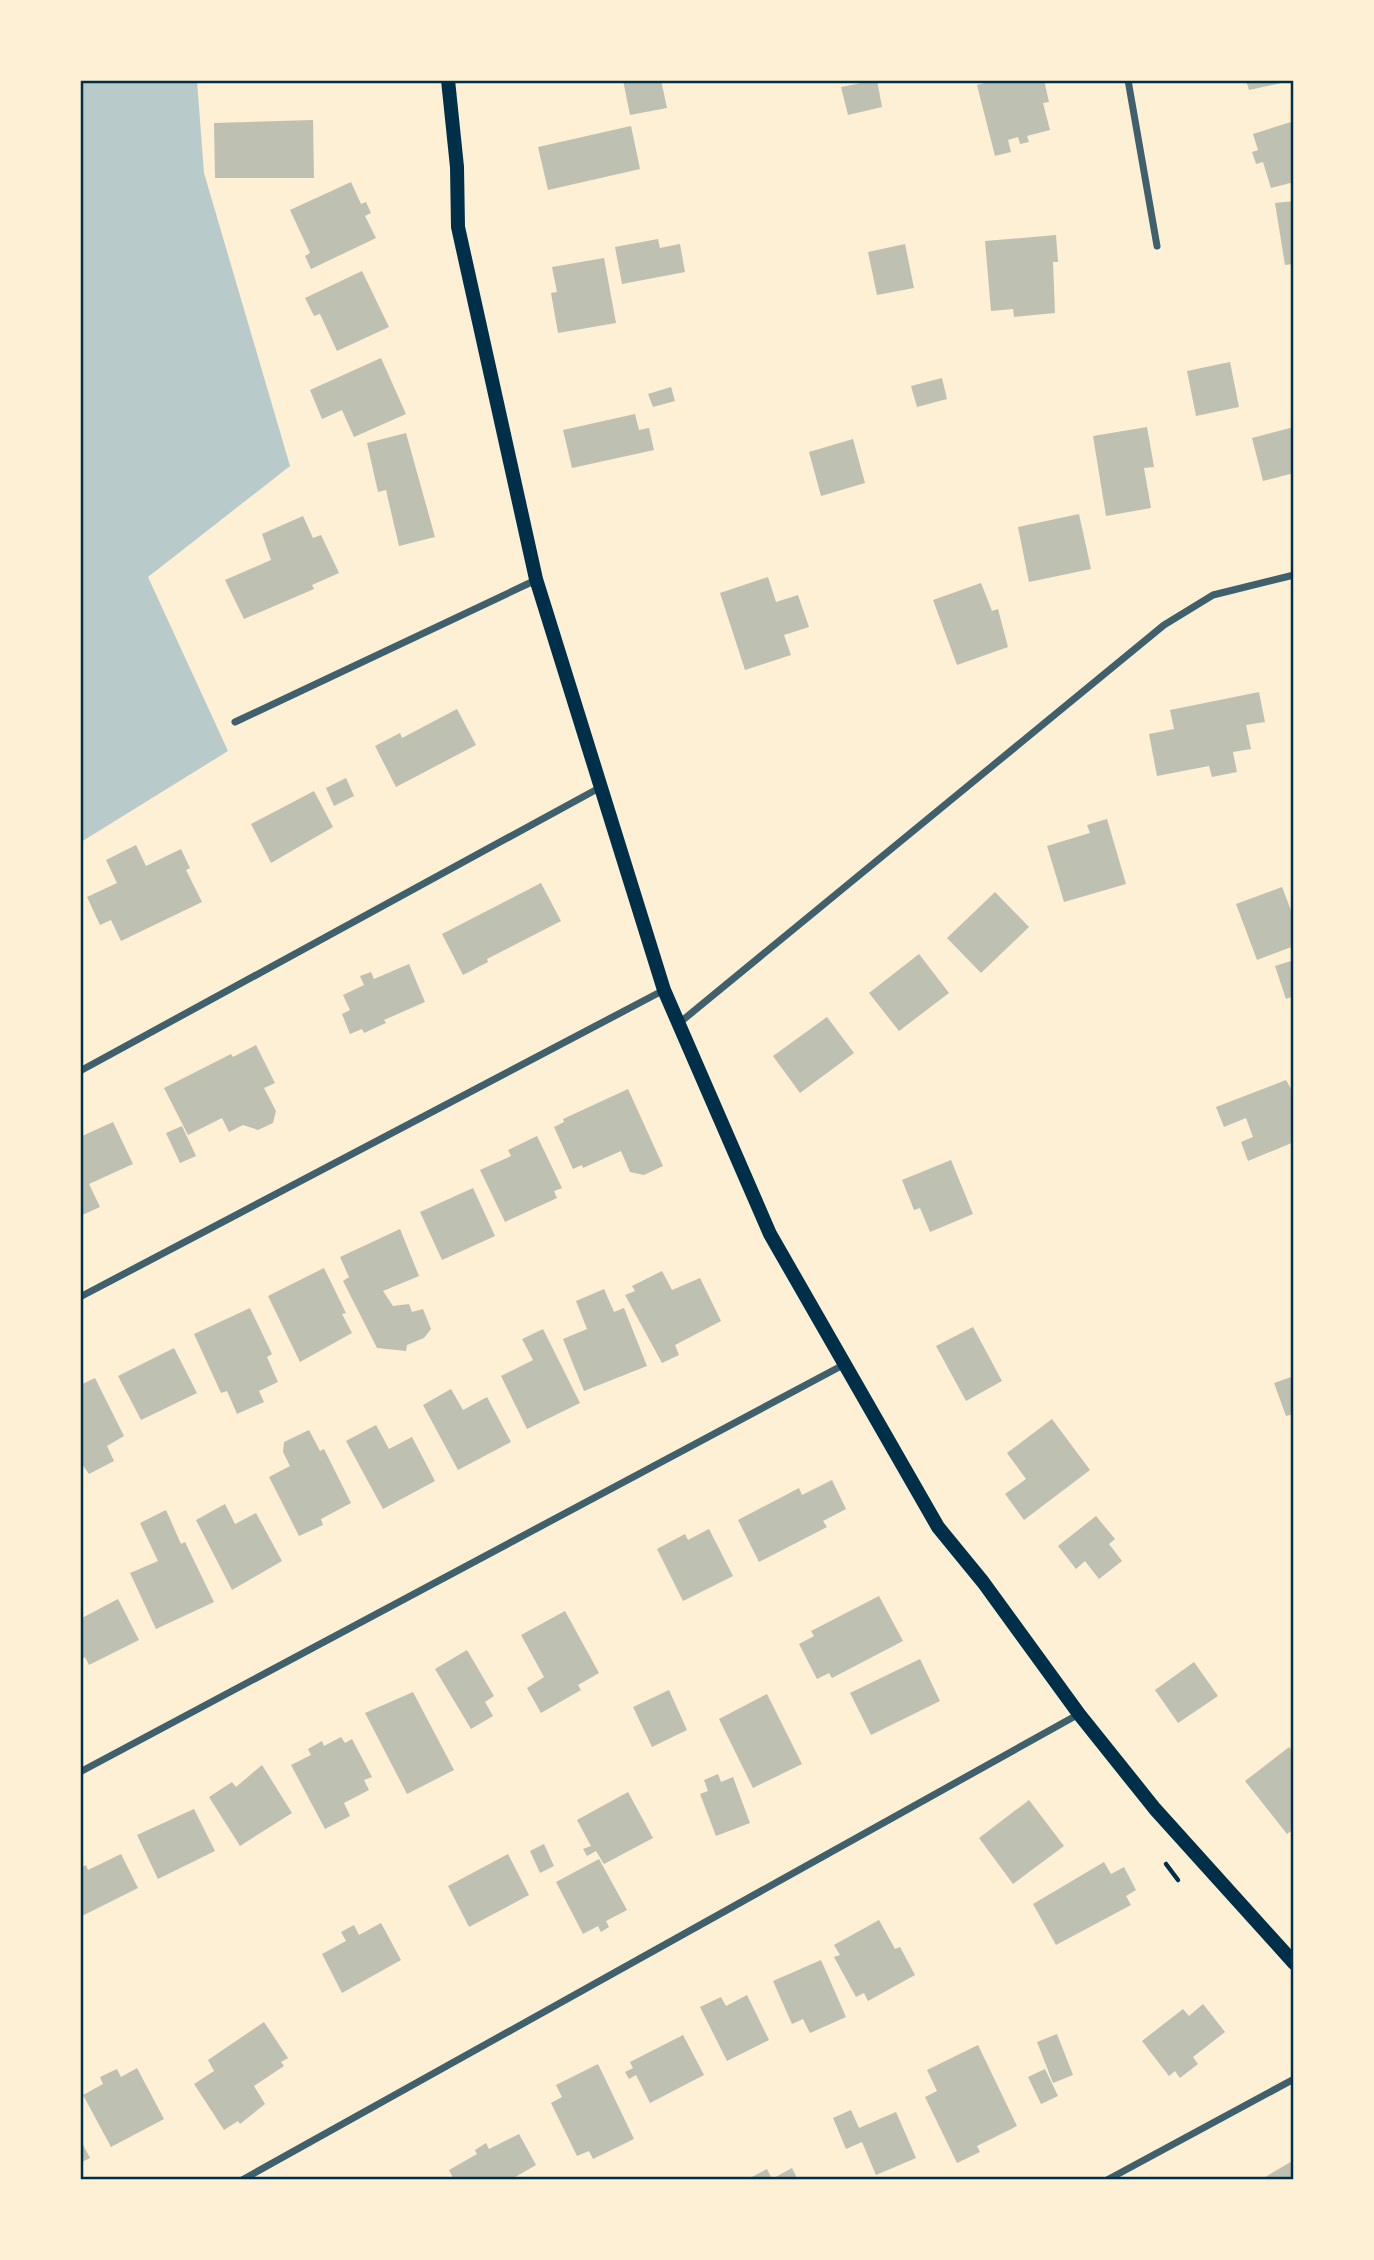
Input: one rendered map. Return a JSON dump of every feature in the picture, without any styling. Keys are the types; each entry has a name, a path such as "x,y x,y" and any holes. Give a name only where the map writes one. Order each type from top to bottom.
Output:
{"main road":[{"path":"448,80 457,167 458,227 536,579 664,990 770,1234 938,1527 983,1582 1079,1714 1155,1809 1293,1963"}],"street":[{"path":"1128,80 1157,246"},
{"path":"678,1025 1164,625 1213,595 1293,575"},
{"path":"235,722 536,579"},
{"path":"80,1071 601,787"},
{"path":"80,1297 664,990"},
{"path":"80,1772 845,1364"},
{"path":"242,2179 1079,1714"},
{"path":"1107,2179 1293,2079"}],"shaded area":[{"path":"81,80 197,81 204,173 290,466 148,577 228,751 81,842"}],"building":[{"path":"623,80 661,80 667,108 630,115"},
{"path":"877,80 882,107 848,115 841,87"},
{"path":"996,80 1044,80 1049,102 1043,103 1050,130 1027,136 1029,142 1020,144 1018,137 1008,140 1011,152 995,156 977,85"},
{"path":"1246,80 1286,80 1286,82 1249,90"},
{"path":"313,120 314,178 215,178 214,123"},
{"path":"1294,121 1294,182 1271,188 1263,162 1256,164 1252,152 1258,150 1253,134"},
{"path":"631,126 640,169 548,190 538,147"},
{"path":"351,182 361,204 366,202 371,213 365,216 376,238 311,269 305,256 310,253 290,210"},
{"path":"1294,201 1294,264 1285,265 1275,203"},
{"path":"1056,235 1058,262 1053,262 1055,313 1014,317 1013,309 991,311 985,241"},
{"path":"658,239 660,248 680,244 685,272 622,284 615,247"},
{"path":"905,244 914,288 877,295 868,252"},
{"path":"604,258 616,323 558,333 551,293 557,292 552,267"},
{"path":"362,271 389,327 337,351 320,314 314,316 305,298"},
{"path":"381,358 406,414 354,437 342,410 322,419 310,390"},
{"path":"1230,362 1239,407 1196,416 1187,371"},
{"path":"942,378 947,399 917,407 911,386"},
{"path":"671,387 675,401 653,407 648,394"},
{"path":"635,414 639,430 649,428 654,450 572,468 563,430"},
{"path":"1147,427 1154,467 1144,468 1151,508 1106,516 1093,436"},
{"path":"1294,427 1294,473 1263,481 1252,438"},
{"path":"406,433 435,537 399,546 386,490 378,492 367,443"},
{"path":"853,439 865,483 821,496 809,452"},
{"path":"1079,514 1091,569 1029,582 1018,527"},
{"path":"303,516 313,538 321,535 339,573 312,585 314,589 244,619 225,580 271,560 262,534"},
{"path":"768,577 776,602 798,595 809,627 784,635 791,655 745,670 720,593"},
{"path":"981,583 992,611 998,609 1008,647 957,665 933,600"},
{"path":"1259,692 1265,722 1246,725 1251,749 1233,752 1237,772 1212,777 1209,766 1157,776 1149,734 1174,729 1170,710"},
{"path":"457,709 476,745 396,787 375,746 400,733 402,738"},
{"path":"346,778 354,796 334,806 326,788"},
{"path":"314,791 333,827 271,863 251,824"},
{"path":"1107,819 1126,884 1064,902 1047,846 1090,833 1087,825"},
{"path":"136,845 146,866 181,849 190,868 186,870 202,902 121,941 111,920 100,925 87,897 117,883 106,860"},
{"path":"541,883 561,921 487,959 488,962 463,975 442,934"},
{"path":"1282,887 1294,918 1294,946 1257,960 1236,904"},
{"path":"995,892 1029,927 981,973 947,938"},
{"path":"919,954 949,993 899,1031 869,993"},
{"path":"1294,960 1294,996 1286,999 1275,966"},
{"path":"409,964 425,1002 384,1020 386,1023 364,1033 362,1029 350,1034 342,1014 350,1010 343,995 364,985 360,976 371,972 374,979"},
{"path":"827,1017 854,1053 800,1093 773,1056"},
{"path":"256,1045 275,1083 264,1088 276,1111 273,1123 258,1130 243,1125 229,1132 222,1118 188,1135 164,1088 231,1054 233,1057"},
{"path":"1286,1080 1294,1094 1294,1142 1248,1161 1241,1142 1253,1137 1246,1118 1224,1127 1216,1107"},
{"path":"628,1089 663,1166 644,1175 630,1172 621,1151 583,1168 582,1165 573,1169 554,1127 564,1122 563,1119"},
{"path":"113,1122 133,1164 89,1184 100,1207 80,1216 80,1137"},
{"path":"182,1126 196,1156 180,1163 166,1133"},
{"path":"537,1136 562,1188 554,1191 557,1198 505,1222 480,1170 511,1156 508,1150"},
{"path":"951,1160 973,1214 930,1232 920,1208 914,1210 902,1180"},
{"path":"473,1188 495,1236 442,1260 420,1212"},
{"path":"400,1229 419,1276 383,1291 393,1306 409,1304 412,1312 423,1309 431,1329 424,1338 407,1345 406,1351 377,1348 343,1281 349,1277 340,1257"},
{"path":"324,1268 346,1313 342,1314 352,1333 300,1362 268,1296"},
{"path":"662,1271 672,1290 700,1278 721,1321 675,1345 679,1355 662,1363 625,1295 635,1291 632,1286"},
{"path":"604,1289 614,1312 624,1308 647,1366 584,1391 563,1339 587,1329 576,1301"},
{"path":"250,1308 272,1354 267,1357 278,1382 259,1391 264,1402 237,1414 227,1391 221,1393 194,1334"},
{"path":"973,1327 1002,1381 966,1401 936,1346"},
{"path":"543,1329 580,1403 527,1429 501,1376 533,1360 522,1339"},
{"path":"174,1348 197,1393 141,1420 118,1376"},
{"path":"1294,1376 1294,1414 1286,1416 1274,1383"},
{"path":"95,1378 124,1436 107,1446 114,1461 89,1474 80,1461 80,1385"},
{"path":"451,1389 463,1410 487,1397 511,1442 458,1470 423,1405"},
{"path":"1052,1419 1090,1470 1024,1520 1005,1494 1026,1479 1007,1453"},
{"path":"376,1425 389,1449 412,1437 435,1481 383,1509 346,1441"},
{"path":"309,1430 320,1451 324,1449 351,1503 321,1519 323,1525 299,1536 269,1477 290,1466 283,1452 284,1442"},
{"path":"832,1480 846,1509 823,1521 827,1527 759,1562 738,1520 799,1488 802,1495"},
{"path":"225,1504 235,1524 256,1513 282,1561 232,1590 196,1520"},
{"path":"166,1510 181,1544 185,1542 214,1602 156,1629 130,1573 158,1561 140,1523"},
{"path":"1096,1516 1115,1539 1109,1544 1122,1561 1099,1579 1085,1561 1076,1569 1058,1546"},
{"path":"709,1529 733,1576 683,1601 657,1549 685,1534 688,1540"},
{"path":"879,1596 903,1641 832,1678 829,1673 817,1679 799,1644 814,1636 811,1631"},
{"path":"118,1599 139,1640 89,1665 85,1657 80,1660 80,1619"},
{"path":"565,1611 599,1673 578,1685 581,1690 541,1713 527,1688 544,1677 521,1635"},
{"path":"467,1650 494,1696 485,1702 493,1716 471,1729 435,1669"},
{"path":"920,1659 940,1701 871,1735 850,1693"},
{"path":"1194,1662 1218,1696 1178,1723 1155,1690"},
{"path":"669,1690 687,1730 652,1747 633,1707"},
{"path":"413,1692 454,1770 407,1794 365,1713"},
{"path":"767,1694 802,1764 753,1788 719,1719"},
{"path":"341,1737 345,1743 352,1739 372,1777 364,1780 369,1790 344,1803 350,1816 325,1829 291,1765 311,1755 308,1749 322,1741 324,1746"},
{"path":"1289,1747 1294,1753 1294,1829 1287,1834 1245,1781"},
{"path":"262,1765 292,1813 240,1846 209,1797 232,1782 236,1787"},
{"path":"718,1774 721,1782 733,1777 750,1823 716,1836 700,1794 708,1791 704,1780"},
{"path":"628,1792 653,1838 604,1864 596,1851 587,1856 583,1849 591,1846 577,1820"},
{"path":"1029,1800 1064,1846 1013,1884 979,1838"},
{"path":"194,1809 215,1851 158,1879 137,1835"},
{"path":"544,1844 554,1866 540,1873 530,1851"},
{"path":"121,1854 138,1888 82,1916 80,1868 86,1865 88,1870"},
{"path":"508,1854 529,1895 469,1927 448,1886"},
{"path":"599,1859 627,1910 606,1921 609,1927 601,1932 598,1926 583,1934 556,1882"},
{"path":"1104,1862 1111,1874 1124,1867 1136,1890 1126,1896 1131,1905 1056,1945 1033,1904"},
{"path":"879,1920 895,1949 900,1947 915,1975 868,2001 864,1993 856,1997 834,1957 840,1955 834,1945"},
{"path":"381,1923 401,1960 342,1993 322,1954 346,1941 341,1932 354,1925 359,1935"},
{"path":"821,1960 846,2017 810,2033 803,2019 792,2024 773,1981"},
{"path":"747,1995 769,2040 727,2061 700,2007 721,1997 726,2006"},
{"path":"1203,2004 1225,2032 1193,2057 1198,2064 1180,2078 1175,2071 1169,2076 1142,2041 1183,2009 1189,2016"},
{"path":"264,2022 288,2058 281,2062 284,2066 254,2086 265,2104 240,2124 238,2121 224,2130 194,2084 214,2071 208,2060"},
{"path":"1057,2034 1073,2075 1053,2083 1037,2042"},
{"path":"683,2035 704,2075 650,2103 636,2075 629,2079 625,2072 633,2068 630,2062"},
{"path":"978,2045 1017,2126 977,2146 980,2152 957,2163 925,2097 937,2091 927,2070"},
{"path":"598,2064 634,2139 593,2159 589,2151 577,2156 551,2103 562,2097 556,2085"},
{"path":"137,2068 164,2119 111,2147 83,2095 103,2084 100,2077 117,2069 121,2077"},
{"path":"1045,2069 1058,2096 1041,2104 1028,2077"},
{"path":"851,2110 859,2128 896,2112 916,2158 876,2175 862,2142 846,2149 833,2118"},
{"path":"519,2134 536,2165 510,2180 454,2180 449,2170 477,2154 475,2150 486,2143 489,2149"},
{"path":"80,2139 90,2158 80,2163"},
{"path":"1294,2160 1294,2180 1260,2180"},
{"path":"792,2168 798,2180 746,2180 767,2169 772,2179"}]}
